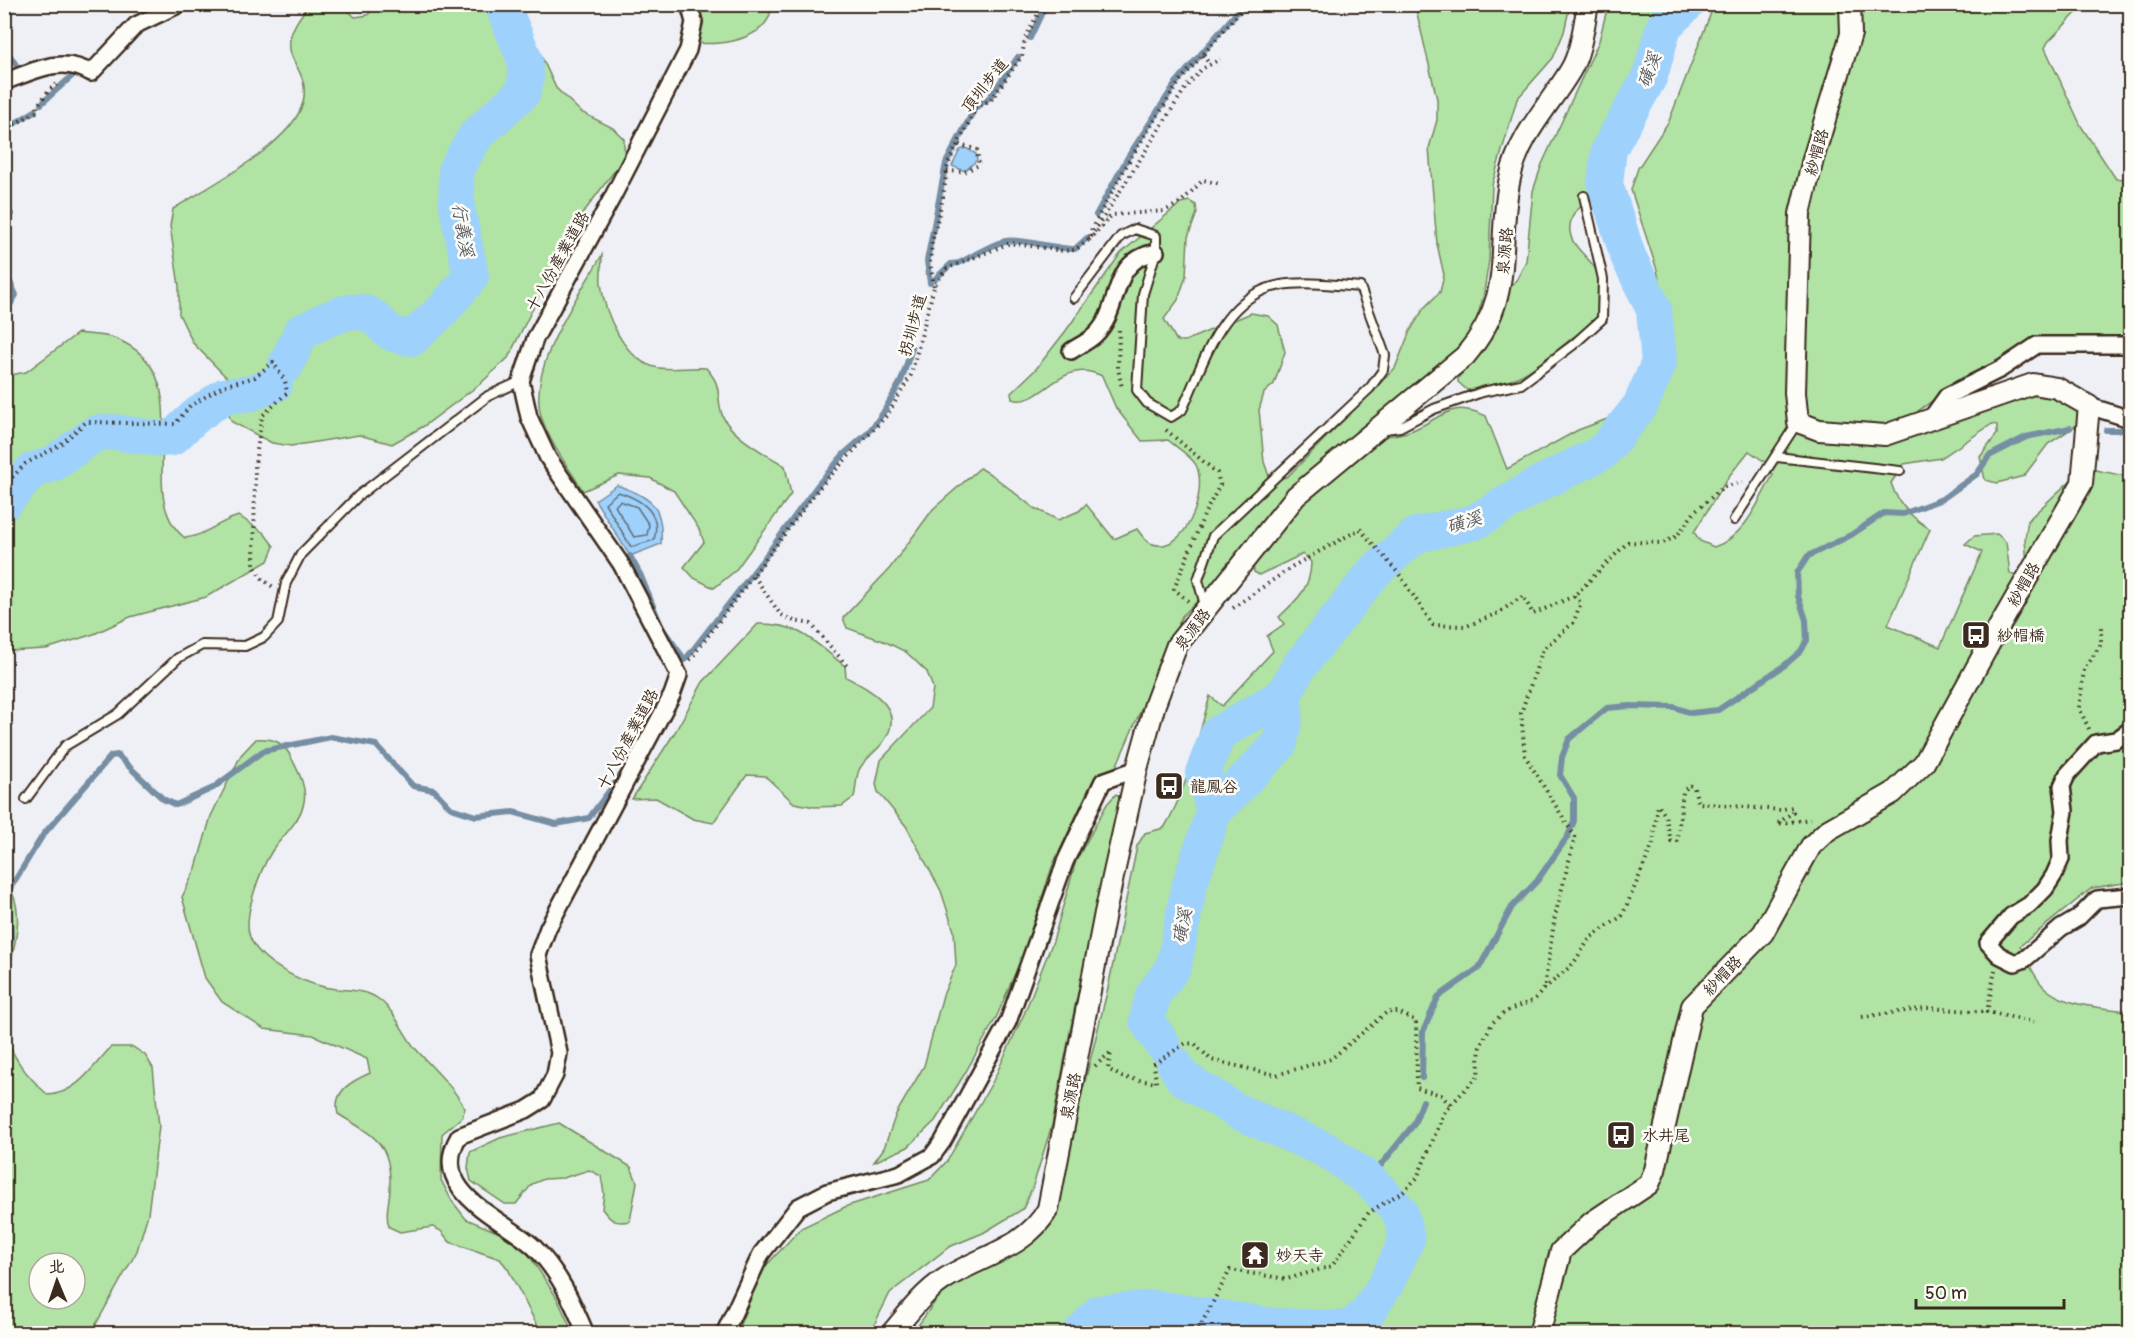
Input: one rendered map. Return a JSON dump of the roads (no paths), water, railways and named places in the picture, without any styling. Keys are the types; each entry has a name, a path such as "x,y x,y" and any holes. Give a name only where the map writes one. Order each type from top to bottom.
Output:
{"street":[{"path":"4,82 48,65 77,64 91,73 135,25 180,4"},
{"name":"十八份產業道路","path":"586,1334 565,1287 534,1247 465,1195 451,1168 452,1156 459,1136 526,1110 542,1100 555,1075 559,1053 538,955 548,928 672,695 679,675 621,564 548,459 529,417 521,381 535,339 612,198 688,50 693,22 689,4"},
{"name":"泉源路","path":"891,1334 934,1287 1025,1236 1038,1227 1048,1209 1105,913 1137,769 1155,704 1177,645 1296,496 1465,356 1484,334 1502,283 1510,177 1534,120 1571,69 1588,4"},
{"name":"紗帽路","path":"1798,422 1795,393 1800,214 1813,159 1851,34 1850,4"},
{"path":"1071,351 1096,335 1109,311 1127,265 1139,255 1156,252"},
{"path":"1929,422 1947,396 2001,369 2037,345 2130,345"},
{"path":"1798,422 1819,430 1884,435 1929,422 2033,384 2057,388 2090,406 2130,419"},
{"name":"紗帽路","path":"1539,1334 1561,1251 1592,1221 1649,1184 1655,1170 1692,1006 1763,933 1811,846 1828,830 1893,794 1924,763 2082,483 2090,406"},
{"path":"2130,730 2116,740 2096,743 2067,776 2062,786 2065,811 2061,859 2054,874 2045,889 2029,905 2011,916 1988,942 1999,955 2015,963 2025,959 2061,928 2079,918 2097,899 2130,896"},
{"path":"724,1334 761,1254 798,1207 827,1192 900,1174 932,1156 943,1141 1008,1022 1065,862 1103,782 1137,769"}],"lane":[{"path":"1378,429 1400,427 1453,402 1482,392 1521,384 1573,345 1602,319 1603,279 1584,196"},
{"path":"1074,298 1121,236 1135,229 1156,236 1156,252 1143,294 1137,390 1147,403 1171,417 1182,410 1227,318 1250,296 1281,285 1360,287 1385,355 1383,370 1370,388 1213,537 1198,580 1206,610"},
{"path":"26,799 65,746 118,714 178,658 202,645 245,646 264,637 278,622 286,583 301,555 358,496 488,396 521,381"},
{"path":"1734,520 1777,458 1798,422"},
{"path":"1777,458 1900,471"}],"water":[{"path":"966,148 976,154 977,160 965,171 952,166 960,150"},
{"path":"617,485 639,494 653,505 660,520 661,544 630,556 595,500"}],"waterway":[{"path":"4,35 12,4"},
{"name":"行義溪","path":"286,365 301,332 325,320 352,312 368,314 389,332 412,338 442,311 471,276 457,207 456,169 476,135 523,92 526,78 525,60 502,4"},
{"path":"1030,38 1046,4"},
{"path":"1096,215 1128,157 1176,83 1244,4"},
{"name":"磺溪","path":"1163,1045 1147,1021 1153,995 1174,966 1189,887 1214,811 1279,745 1285,718 1284,695 1298,668 1374,572 1416,535 1475,522 1537,485 1603,452 1640,406 1659,363 1654,309 1628,256 1605,184 1609,149 1650,76 1664,26 1687,4"},
{"path":"4,46 18,68 33,64"},
{"path":"930,283 927,261 946,163 975,108 990,97 1018,57"},
{"path":"41,104 72,76"},
{"path":"4,130 35,111"},
{"path":"4,203 11,214 4,240"},
{"path":"935,279 951,264 959,263 1005,241 1075,249 1087,238"},
{"path":"4,269 16,295 4,315"},
{"path":"630,556 641,576 662,628 685,660 817,486 844,454 868,433 883,413 901,381 912,348"},
{"name":"行義溪","path":"4,503 32,471 54,463 96,433 114,432 161,439 172,438 197,415 224,396 252,393 275,384"},
{"path":"1422,1078 1423,1032 1438,997 1479,968 1512,907 1537,881 1568,836 1574,821 1574,798 1560,775 1562,757 1569,739 1607,708 1674,707 1691,713 1718,710 1785,665 1801,651 1807,640 1806,620 1798,596 1797,573 1808,556 1851,535 1884,513 1903,514 1942,499 1977,474 1989,456 2026,437 2070,428"},
{"path":"2106,430 2130,430"},
{"path":"1214,811 1203,773 1218,734 1284,695"},
{"path":"4,962 11,939 9,890 43,835 111,756 117,755 163,799 176,805 213,788 263,751 331,737 376,745 413,786 434,790 451,808 476,816 513,812 556,824 589,818 624,771"},
{"name":"磺溪","path":"1080,1334 1099,1313 1156,1308 1274,1326 1349,1329 1366,1315 1386,1284 1407,1239 1400,1211 1369,1180 1328,1151 1237,1111 1183,1078 1174,1063"},
{"path":"1369,1180 1414,1124 1423,1101"}],"place":[{"name":"紗帽橋","path":"1976,635"},
{"name":"龍鳳谷","path":"1169,786"},
{"name":"水井尾","path":"1621,1135"},
{"name":"妙天寺","path":"1255,1255"}]}
